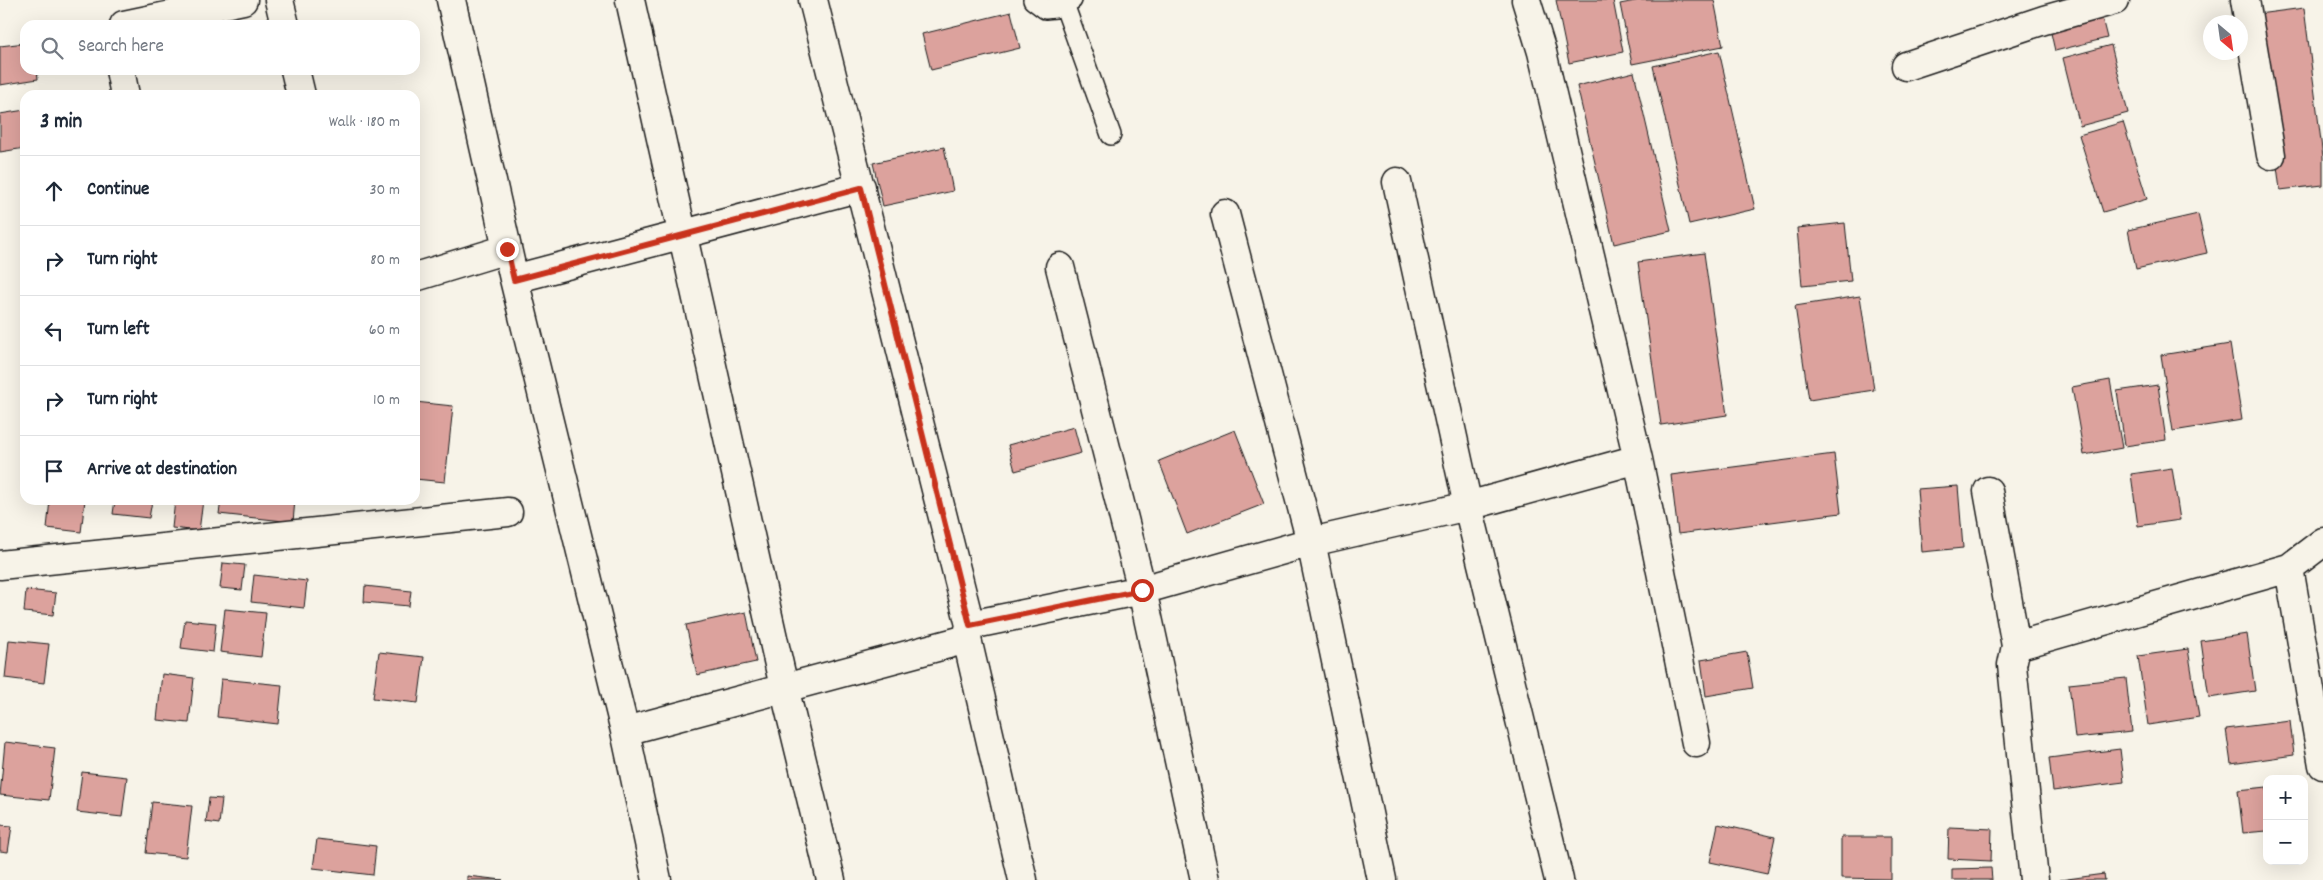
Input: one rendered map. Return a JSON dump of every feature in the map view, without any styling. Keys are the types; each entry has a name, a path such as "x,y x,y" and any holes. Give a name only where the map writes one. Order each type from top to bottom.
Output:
{"street":[{"path":"148,20 243,0"},
{"path":"279,0 284,20"},
{"path":"451,0 514,280 625,731 657,880"},
{"path":"630,0 685,234 784,687 831,880"},
{"path":"813,0 861,188 968,632 1023,880"},
{"path":"1526,0 1542,52 1638,460 1696,743"},
{"path":"1906,66 2044,20 2115,0"},
{"path":"2245,0 2271,155"},
{"path":"121,75 123,90"},
{"path":"296,75 300,90"},
{"path":"1397,182 1468,506 1559,880"},
{"path":"514,280 861,188"},
{"path":"1225,214 1311,542 1382,880"},
{"path":"420,275 507,249"},
{"path":"1060,267 1142,590 1205,880"},
{"path":"625,731 784,687 968,632 1142,590 1311,542 1468,506 1638,460"},
{"path":"1988,491 2016,646 2013,653 2013,674 2034,880"},
{"path":"0,565 508,512"},
{"path":"2016,646 2289,568 2323,542"},
{"path":"2289,568 2323,766"}],"lane":[{"path":"1033,0 1045,9 1068,2 1111,136"}],"building":[{"path":"1556,0 1613,0 1623,52 1569,63"},
{"path":"1640,0 1714,0 1723,46 1632,64 1620,4"},
{"path":"2304,8 2323,157 2323,185 2280,190 2258,14"},
{"path":"2100,10 2107,38 2055,51 2049,24"},
{"path":"1011,12 1020,48 931,70 922,34"},
{"path":"20,44 20,75 38,75 38,79 0,85 0,46"},
{"path":"2111,45 2128,113 2080,126 2063,58"},
{"path":"1719,51 1755,209 1689,224 1653,66"},
{"path":"1634,72 1671,231 1614,244 1577,86"},
{"path":"20,111 20,149 0,152 0,114"},
{"path":"2123,122 2147,199 2103,212 2079,135"},
{"path":"944,147 953,191 883,206 873,163"},
{"path":"2198,214 2207,253 2136,269 2128,230"},
{"path":"1845,223 1851,281 1802,286 1797,228"},
{"path":"1704,253 1727,415 1661,425 1638,262"},
{"path":"1860,296 1874,390 1809,400 1795,306"},
{"path":"2230,344 2242,420 2173,431 2161,355"},
{"path":"2110,380 2122,448 2084,455 2072,387"},
{"path":"2158,385 2166,440 2125,446 2117,391"},
{"path":"420,403 453,406 445,482 420,480"},
{"path":"1074,427 1081,453 1015,471 1008,445"},
{"path":"1235,430 1264,504 1187,534 1159,461"},
{"path":"1834,454 1841,513 1678,534 1671,475"},
{"path":"2172,468 2180,520 2138,526 2131,474"},
{"path":"1958,486 1963,548 1922,552 1917,489"},
{"path":"49,505 84,505 81,532 47,528"},
{"path":"114,505 151,505 149,518 113,514"},
{"path":"174,505 202,505 199,531 172,528"},
{"path":"220,505 295,505 293,522 219,514"},
{"path":"223,563 245,565 242,590 220,588"},
{"path":"254,575 307,581 304,608 251,602"},
{"path":"365,586 411,591 409,606 364,602"},
{"path":"26,590 56,593 53,615 24,612"},
{"path":"225,609 266,613 261,657 220,652"},
{"path":"746,612 756,662 697,675 686,625"},
{"path":"185,620 216,623 213,652 181,648"},
{"path":"2247,634 2255,691 2209,698 2201,641"},
{"path":"9,640 49,644 44,683 5,678"},
{"path":"2188,649 2199,717 2148,725 2138,656"},
{"path":"379,652 424,657 418,703 373,698"},
{"path":"1747,652 1753,688 1706,696 1701,660"},
{"path":"162,674 194,678 189,723 157,720"},
{"path":"2126,678 2132,732 2075,738 2069,684"},
{"path":"221,679 282,685 278,724 217,717"},
{"path":"2290,721 2294,755 2231,764 2226,729"},
{"path":"5,742 55,748 49,800 0,795"},
{"path":"2120,749 2124,782 2053,791 2049,758"},
{"path":"82,772 127,777 122,817 77,812"},
{"path":"2263,787 2263,831 2243,833 2238,790"},
{"path":"209,798 222,799 219,824 206,822"},
{"path":"152,802 192,806 186,857 146,853"},
{"path":"1718,824 1775,837 1767,874 1710,862"},
{"path":"0,825 12,826 8,852 0,851"},
{"path":"1949,827 1992,829 1991,861 1948,859"},
{"path":"1841,837 1891,837 1891,879 1841,878"},
{"path":"317,839 376,846 373,875 313,868"},
{"path":"1991,868 1992,880 1952,880 1952,869"},
{"path":"2104,874 2105,880 2060,880"},
{"path":"467,876 503,880 467,880"}],"route":[{"path":"507,249 514,280 861,188 970,625 1142,590"}]}
